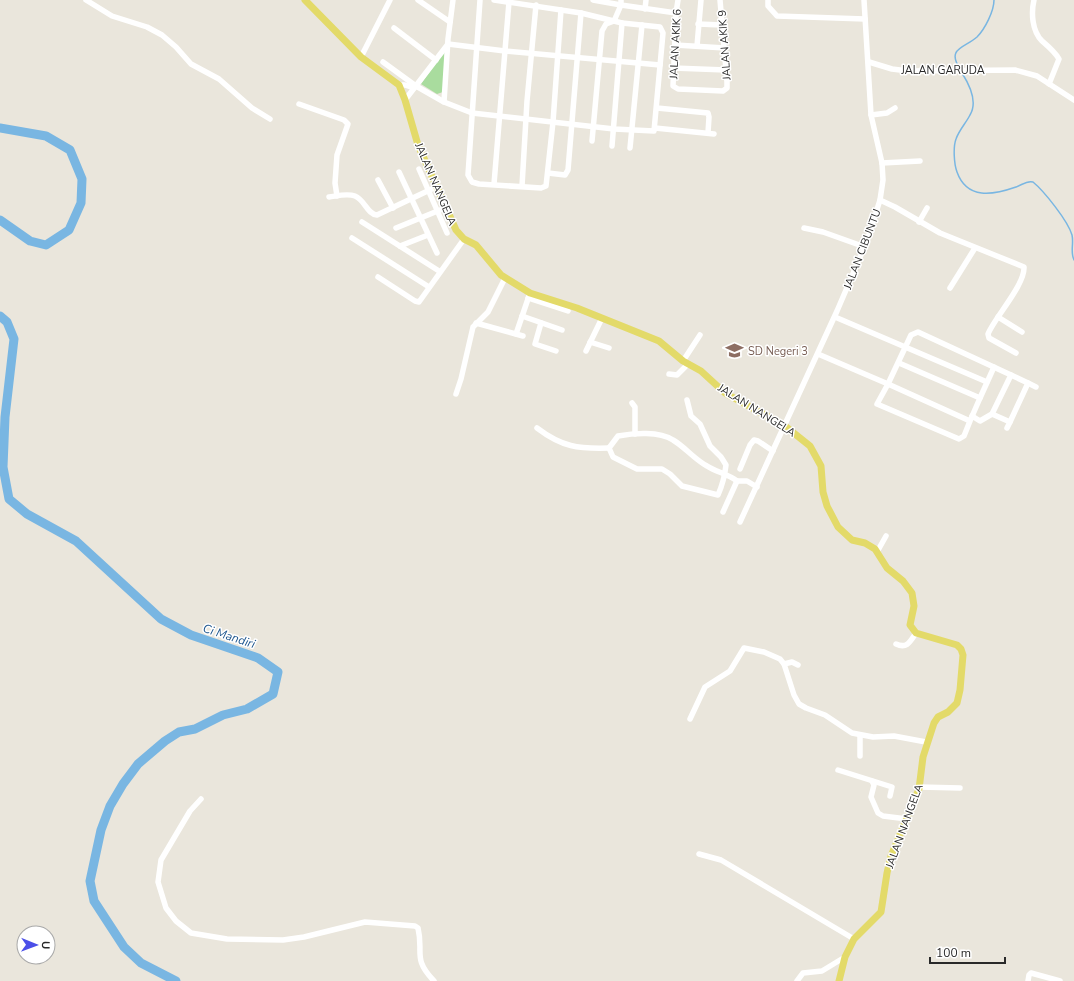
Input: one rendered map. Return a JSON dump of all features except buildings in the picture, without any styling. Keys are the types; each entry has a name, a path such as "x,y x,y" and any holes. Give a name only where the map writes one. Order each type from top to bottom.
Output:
{"main road":[{"name":"JALAN NANGELA","path":"305,0 361,57 399,85 406,100 418,145 456,230 464,239 476,245 494,269 529,295 602,318 659,341 685,363 700,370 725,393 785,426 810,446 819,462 823,492 838,527 852,540 871,546 877,552 887,568 903,581 912,593 914,606 910,625 916,633 958,646 962,652 960,690 957,703 948,712 936,719 926,742 919,787 896,843 888,867 881,912 854,939 846,957 839,981"}],"street":[{"path":"86,0 112,16 147,27 162,35 176,47 191,64 219,79 252,108 270,119"},
{"path":"361,57 390,0"},
{"path":"418,0 450,22"},
{"path":"444,102 453,0"},
{"path":"480,0 469,178 476,184 545,187 548,173 553,122 561,10"},
{"path":"383,62 415,87 444,102 472,113 652,132 655,128 663,30 659,26 622,23 581,12 494,0"},
{"path":"593,0 676,13"},
{"path":"645,9 646,0"},
{"name":"JALAN AKIK 6","path":"678,0 673,68 673,84 675,88 725,90"},
{"path":"697,46 701,0"},
{"name":"JALAN AKIK 9","path":"720,0 725,48 727,85 725,90"},
{"path":"768,0 768,6 777,16 865,19"},
{"path":"864,0 869,62"},
{"path":"1034,0 1032,15 1037,35 1059,59 1049,84"},
{"path":"494,184 509,2"},
{"path":"592,141 603,26 615,20 621,4"},
{"path":"522,186 536,5"},
{"path":"548,173 562,175 568,172 579,57 581,12"},
{"path":"612,146 622,23"},
{"path":"630,148 633,130 642,24"},
{"path":"698,24 722,25"},
{"path":"394,28 436,60"},
{"path":"448,44 505,51 600,58 660,65"},
{"path":"406,100 448,44"},
{"path":"675,45 725,48"},
{"name":"JALAN GARUDA","path":"869,62 892,69 908,71 1015,70 1037,76 1074,100"},
{"name":"JALAN CIBUNTU","path":"740,522 835,317 865,247 880,200 883,180 882,163 871,115 869,62"},
{"path":"673,68 726,70"},
{"path":"399,85 415,87"},
{"path":"299,104 344,120 348,124 337,155 335,183 337,196"},
{"path":"655,128 711,134 708,113 657,108"},
{"path":"871,115 890,112 895,108"},
{"path":"882,163 920,161"},
{"path":"419,168 447,233"},
{"path":"399,172 437,253"},
{"path":"378,180 393,208"},
{"path":"329,197 349,195 358,197 373,214 381,214 436,187"},
{"path":"880,200 940,233 1022,266 1024,269 1012,296 988,332 988,336 1016,353"},
{"path":"396,228 445,208"},
{"path":"919,222 927,208"},
{"path":"362,222 439,271"},
{"path":"804,228 823,232 865,247"},
{"path":"400,246 428,234"},
{"path":"352,238 429,287"},
{"path":"378,277 419,302 439,271 464,239"},
{"path":"950,288 975,248"},
{"path":"456,394 471,335 476,323 488,312 505,278"},
{"path":"516,334 529,295 568,311"},
{"path":"522,316 562,330"},
{"path":"835,317 987,382"},
{"path":"998,317 1022,332"},
{"path":"586,351 602,318"},
{"path":"476,323 523,336"},
{"path":"541,323 535,344 556,351"},
{"path":"994,367 964,436 960,439 877,404 899,363 911,335 918,332 994,367 1036,387"},
{"path":"669,374 677,375 700,334"},
{"path":"590,342 609,348"},
{"path":"818,354 971,419 980,421 992,414 1011,375"},
{"path":"899,363 980,398"},
{"path":"1007,428 1028,383"},
{"path":"609,448 613,457 637,469 662,469 670,474 682,486 716,496 719,492 726,465 721,457 710,446 701,425 691,416 687,400"},
{"path":"632,403 635,408 635,434"},
{"path":"992,414 1010,422"},
{"path":"537,428 552,439 564,445 580,448 609,448"},
{"path":"609,448 618,436 635,434 671,438 706,466 737,481 747,481 757,487"},
{"path":"740,469 750,445 754,440 773,451"},
{"path":"723,512 737,481"},
{"path":"877,552 886,536"},
{"path":"896,644 904,647 907,646 916,633"},
{"path":"690,719 705,687 730,672 744,648 758,650 773,655 784,664 794,695 801,705 822,714 850,731 873,738 894,736 926,742"},
{"path":"784,664 792,662 798,665"},
{"path":"860,735 860,756"},
{"path":"838,770 892,787 890,796"},
{"path":"872,781 874,785 871,797 877,812 886,816 907,819"},
{"path":"919,787 960,788"},
{"path":"201,799 186,817 161,860 158,882 166,908 176,921 190,933 227,939 254,940 304,937 365,922 414,926 418,928 419,932 419,952 422,967 434,981"},
{"path":"699,854 721,860 854,939"},
{"path":"797,981 803,973 822,971 846,957"},
{"path":"1028,981 1031,973 1048,979 1060,981"}],"green space":[{"path":"445,50 443,92 437,94 421,84"}],"waterway":[{"path":"960,69 956,62 956,53 959,49 980,34 991,14 994,0"},
{"path":"962,73 972,93 973,104 970,115 955,142 955,165 961,181 967,187 982,193 998,192 1027,182 1033,182 1055,207 1070,229 1072,235 1072,254 1074,260"},
{"name":"Ci Mandiri","path":"0,128 46,136 70,150 82,179 81,203 69,230 46,245 30,241 0,220"},
{"name":"Ci Mandiri","path":"0,316 7,322 14,339 5,417 3,467 9,499 27,514 76,541 161,619 191,635 258,658 278,672 273,694 247,709 223,715 195,729 179,732 165,741 138,764 123,784 110,806 101,830 90,881 94,901 124,947 141,963 176,981"}],"place":[{"name":"SD Negeri 3","path":"735,351"}]}
